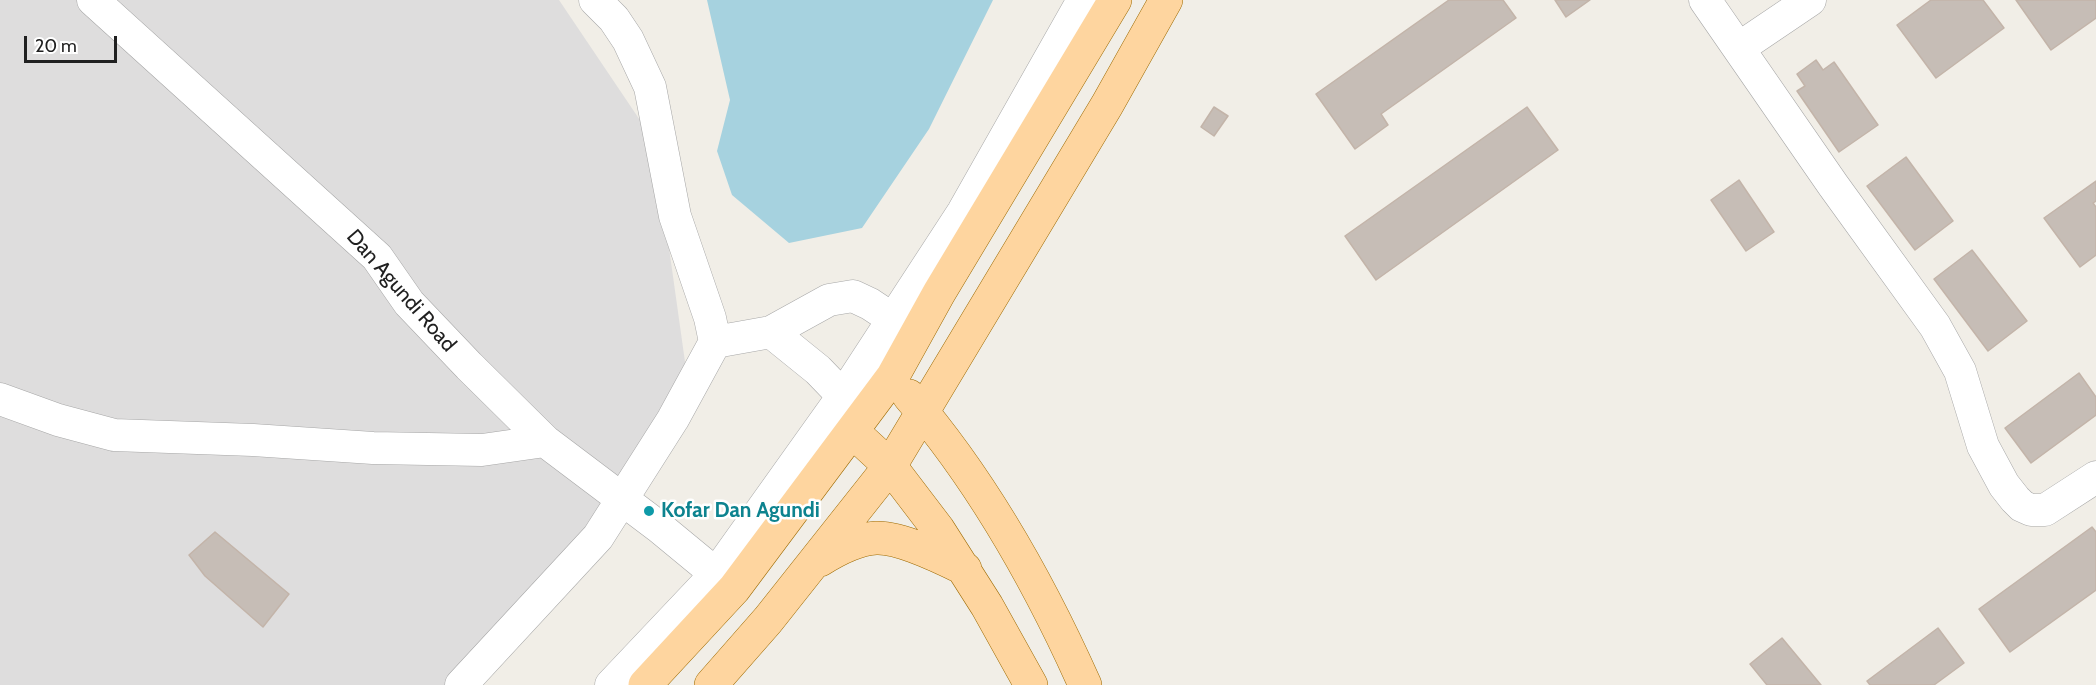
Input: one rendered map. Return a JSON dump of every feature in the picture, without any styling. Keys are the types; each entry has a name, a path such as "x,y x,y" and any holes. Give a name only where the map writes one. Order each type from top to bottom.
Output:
{"main road":[{"path":"654,676 734,589 893,376 939,293 1115,0"},
{"path":"711,685 768,620 890,466 1107,105 1166,0"},
{"path":"893,376 923,412 991,507 1041,593 1085,685"},
{"path":"853,432 890,466 965,569 1030,685"},
{"path":"811,566 842,548 862,540 888,538 965,569"}],"street":[{"name":"Dan Agundi Road","path":"93,0 370,250 409,303 545,441 716,574"},
{"path":"461,685 598,537 673,419 715,342 710,318 675,216 651,87 628,40 614,19 595,0"},
{"path":"612,685 716,574 843,396 963,212 1083,0"},
{"path":"1705,0 1833,185 1935,326 1960,371 1983,446 2014,499 2031,510 2045,510 2096,477"},
{"path":"1739,48 1810,0"},
{"path":"715,342 771,332 829,300 853,296 894,320"},
{"path":"771,332 818,370 843,396"},
{"path":"0,399 58,420 114,435 253,440 373,448 482,450 545,441"}],"shaded area":[{"path":"0,0 559,0 654,141 686,369 575,568 471,685 0,685"}],"water":[{"path":"707,0 993,0 929,129 862,228 789,243 732,195 717,151 730,100"}],"building":[{"path":"1449,0 1503,0 1516,18 1381,114 1388,125 1355,149 1316,94"},
{"path":"1555,0 1590,0 1566,17"},
{"path":"1931,0 1983,0 2004,28 1936,78 1897,25"},
{"path":"2016,0 2096,0 2096,18 2051,50"},
{"path":"1816,60 1823,70 1834,62 1878,125 1839,152 1797,91 1805,86 1797,74"},
{"path":"1214,107 1228,116 1214,136 1201,127"},
{"path":"1527,107 1558,150 1376,280 1345,236"},
{"path":"1906,157 1953,221 1915,250 1867,186"},
{"path":"1739,180 1774,232 1746,251 1711,200"},
{"path":"2096,181 2096,201 2093,203 2096,207 2096,255 2080,267 2044,218"},
{"path":"1972,250 2027,321 1988,351 1934,279"},
{"path":"2079,373 2096,397 2096,415 2031,463 2005,428"},
{"path":"2092,527 2096,532 2096,590 2010,652 1979,609"},
{"path":"215,532 289,594 263,627 205,576 189,555"},
{"path":"1938,628 1964,663 1934,685 1870,685 1867,681"},
{"path":"1782,638 1821,685 1767,685 1750,664"}],"place":[{"name":"Kofar Dan Agundi","path":"649,511"}]}
